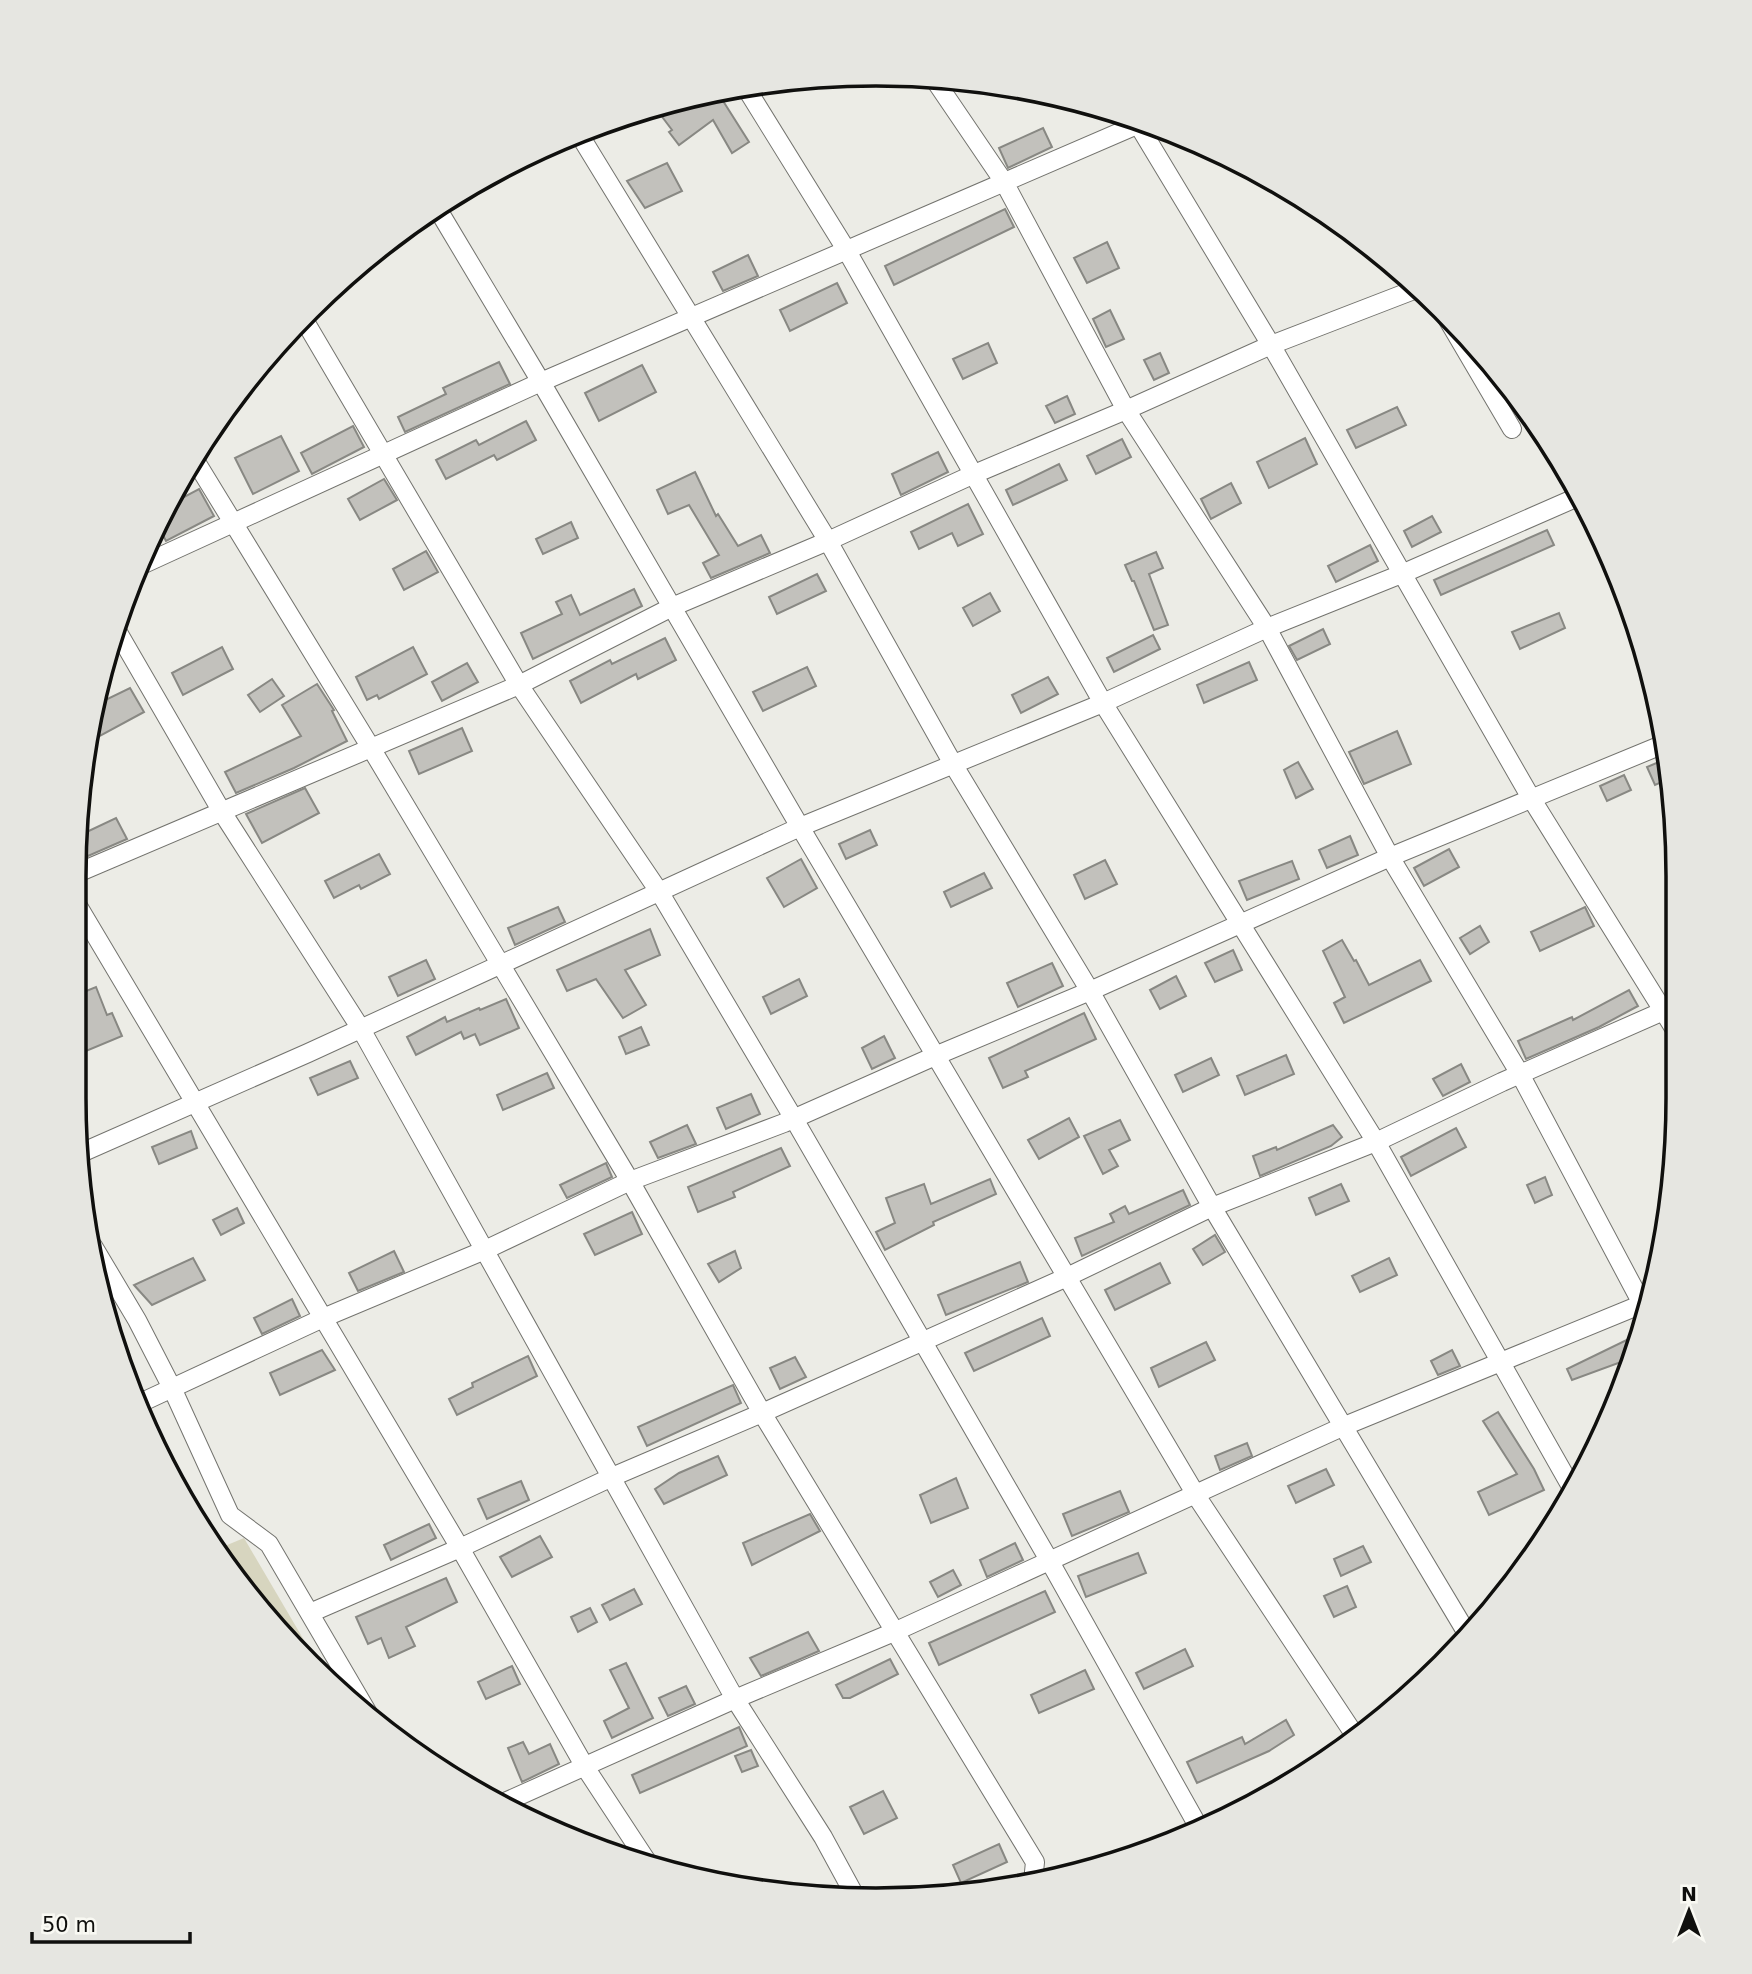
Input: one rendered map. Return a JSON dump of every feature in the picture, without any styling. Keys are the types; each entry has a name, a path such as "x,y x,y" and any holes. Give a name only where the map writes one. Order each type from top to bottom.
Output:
{"street":[{"path":"940,88 1004,182 1126,410 1267,628 1390,857 1520,1074 1641,1296"},
{"path":"751,96 847,251 1103,703 1376,1142 1567,1480"},
{"path":"152,560 541,382 847,251 1126,127"},
{"path":"1147,134 1404,573 1531,797 1666,1002"},
{"path":"584,142 828,541 953,765 1090,991 1212,1208 1463,1627"},
{"path":"442,216 1195,1493 1351,1729"},
{"path":"86,869 519,685 672,607 828,541 972,475 1271,345 1408,292"},
{"path":"308,327 519,685 660,893 1049,1560 1195,1821"},
{"path":"1466,351 1512,429"},
{"path":"200,468 630,1181 762,1413 1035,1862 1034,1872"},
{"path":"87,1150 361,1029 800,827 1103,703 1267,628 1404,573 1571,500"},
{"path":"122,640 222,812 361,1029 735,1699 822,1837 850,1888"},
{"path":"146,1400 323,1318 485,1250 630,1181 794,1119 1390,857 1655,748"},
{"path":"86,920 460,1548 585,1767 641,1852"},
{"path":"310,1613 1067,1277 1212,1208 1376,1142 1520,1074 1666,1010"},
{"path":"104,1264 137,1320 172,1388 230,1515 269,1544 356,1693"},
{"path":"512,1799 735,1699 894,1632 1342,1427 1637,1311"}],"shaded area":[{"path":"244,1538 308,1648 249,1579 225,1546"}],"building":[{"path":"723,101 749,142 732,153 713,120 679,145 669,132 672,130 661,116"},
{"path":"1043,128 1052,147 1008,168 999,148"},
{"path":"667,163 682,191 645,208 627,181"},
{"path":"1005,209 1014,227 894,285 885,266"},
{"path":"1107,242 1119,268 1087,283 1074,258"},
{"path":"748,255 758,276 723,291 713,272"},
{"path":"837,283 847,303 790,331 780,310"},
{"path":"1110,310 1124,339 1106,347 1093,319"},
{"path":"988,343 997,363 963,379 953,359"},
{"path":"1160,353 1169,373 1154,380 1144,360"},
{"path":"499,362 510,384 405,432 398,417 446,394 443,388"},
{"path":"642,365 656,392 599,421 585,393"},
{"path":"1067,396 1075,414 1055,423 1046,406"},
{"path":"1397,407 1406,425 1356,448 1347,430"},
{"path":"526,421 536,440 497,460 494,455 446,479 436,460 476,440 479,445"},
{"path":"353,426 364,447 312,474 301,453"},
{"path":"281,436 299,471 253,494 235,458"},
{"path":"1305,438 1317,464 1269,488 1257,462"},
{"path":"1122,439 1131,457 1096,474 1087,456"},
{"path":"938,452 948,472 901,495 892,474"},
{"path":"1059,464 1067,480 1013,505 1006,490"},
{"path":"695,472 716,516 718,514 738,546 761,535 770,553 711,578 703,563 719,555 689,505 668,514 657,490"},
{"path":"384,479 397,500 360,520 348,499"},
{"path":"1231,483 1241,503 1211,519 1201,499"},
{"path":"199,489 214,516 166,541 163,535 183,498"},
{"path":"968,504 983,534 958,546 952,533 919,549 911,532"},
{"path":"1432,516 1441,532 1412,547 1404,531"},
{"path":"571,522 578,538 543,554 536,539"},
{"path":"1547,530 1554,545 1441,595 1434,580"},
{"path":"1370,545 1378,561 1336,582 1328,566"},
{"path":"426,551 438,572 404,590 393,569"},
{"path":"1156,552 1163,568 1149,574 1168,625 1154,630 1125,565"},
{"path":"817,574 826,591 777,614 769,597"},
{"path":"634,589 642,606 533,659 521,633 562,614 556,602 571,595 580,615"},
{"path":"990,593 1000,611 973,626 963,608"},
{"path":"1559,613 1565,628 1520,649 1512,632"},
{"path":"1323,629 1330,644 1297,660 1289,646"},
{"path":"1153,635 1160,649 1114,672 1107,658"},
{"path":"665,638 676,660 638,679 636,674 581,703 570,681 610,660 612,664"},
{"path":"222,647 233,669 183,695 172,673"},
{"path":"413,647 427,674 379,699 377,695 367,700 356,677"},
{"path":"1249,662 1257,680 1204,703 1197,685"},
{"path":"467,663 478,682 442,701 432,682"},
{"path":"807,667 816,686 763,711 753,692"},
{"path":"1048,677 1058,694 1021,713 1012,695"},
{"path":"272,679 284,696 260,712 248,695"},
{"path":"317,684 334,710 332,711 347,741 236,793 225,772 301,736 282,705"},
{"path":"130,688 144,712 99,737 106,700"},
{"path":"462,728 472,751 419,774 409,751"},
{"path":"1397,731 1411,764 1364,784 1349,752"},
{"path":"1298,762 1313,789 1296,798 1284,770"},
{"path":"1657,763 1660,783 1655,785 1647,767"},
{"path":"1624,775 1631,790 1607,801 1600,786"},
{"path":"305,788 319,813 262,843 246,814"},
{"path":"116,818 127,839 88,856 87,832"},
{"path":"870,830 877,845 846,859 839,844"},
{"path":"1350,836 1358,855 1327,868 1319,850"},
{"path":"1449,849 1459,867 1424,886 1414,868"},
{"path":"379,854 390,874 361,889 359,885 334,898 325,881"},
{"path":"801,859 817,888 784,907 767,878"},
{"path":"1105,860 1117,884 1085,899 1074,875"},
{"path":"1292,861 1299,879 1247,900 1239,881"},
{"path":"984,873 992,888 951,907 944,892"},
{"path":"558,907 565,922 515,945 508,928"},
{"path":"1585,907 1594,926 1540,951 1531,932"},
{"path":"1480,926 1489,942 1470,954 1460,938"},
{"path":"650,929 660,955 625,970 646,1005 623,1018 596,979 567,991 557,970"},
{"path":"1342,940 1369,985 1420,960 1431,981 1344,1023 1334,1003 1345,997 1323,951"},
{"path":"1233,950 1242,970 1215,982 1205,963"},
{"path":"426,960 435,979 398,996 389,977"},
{"path":"1052,963 1063,986 1018,1007 1007,983"},
{"path":"1176,976 1186,996 1160,1009 1150,990"},
{"path":"799,979 807,996 771,1014 763,997"},
{"path":"96,987 107,1015 112,1013 122,1036 86,1051 86,991"},
{"path":"1629,990 1638,1006 1599,1027 1526,1059 1518,1041 1572,1017 1573,1020"},
{"path":"506,999 519,1028 480,1045 475,1034 464,1039 461,1032 416,1055 407,1037 445,1017 447,1022"},
{"path":"1084,1013 1096,1039 1025,1071 1028,1077 1003,1088 989,1058"},
{"path":"641,1027 649,1045 626,1054 619,1037"},
{"path":"884,1036 895,1058 872,1069 862,1048"},
{"path":"1286,1055 1294,1074 1245,1095 1237,1076"},
{"path":"1211,1058 1219,1075 1183,1092 1175,1075"},
{"path":"350,1061 358,1078 318,1095 310,1078"},
{"path":"1461,1064 1470,1082 1443,1096 1433,1079"},
{"path":"547,1073 554,1088 503,1110 497,1095"},
{"path":"751,1094 760,1114 726,1129 717,1108"},
{"path":"1069,1118 1079,1137 1039,1159 1028,1140"},
{"path":"1120,1120 1130,1140 1109,1150 1118,1166 1103,1174 1084,1136"},
{"path":"687,1125 696,1144 658,1158 650,1142"},
{"path":"1333,1125 1342,1137 1331,1146 1260,1176 1253,1156 1276,1147 1277,1150"},
{"path":"1456,1128 1466,1147 1411,1176 1401,1157"},
{"path":"191,1131 197,1148 159,1164 152,1147"},
{"path":"781,1148 790,1166 733,1192 735,1197 698,1212 688,1187"},
{"path":"606,1163 612,1177 567,1198 560,1185"},
{"path":"1545,1177 1552,1195 1535,1203 1527,1185"},
{"path":"990,1179 996,1194 933,1222 934,1225 885,1250 876,1232 895,1223 886,1198 924,1184 931,1204"},
{"path":"1341,1184 1349,1201 1316,1215 1309,1198"},
{"path":"1183,1190 1190,1205 1082,1256 1075,1238 1114,1222 1110,1214 1125,1206 1129,1214"},
{"path":"237,1208 244,1223 221,1235 213,1220"},
{"path":"632,1212 642,1234 595,1255 584,1234"},
{"path":"1215,1235 1225,1252 1203,1265 1193,1249"},
{"path":"394,1251 404,1272 358,1291 349,1273"},
{"path":"735,1251 741,1268 719,1282 708,1264"},
{"path":"193,1258 205,1280 152,1305 134,1285"},
{"path":"1389,1258 1397,1275 1360,1292 1352,1276"},
{"path":"1020,1262 1028,1282 946,1315 938,1295"},
{"path":"1160,1263 1170,1283 1115,1310 1105,1290"},
{"path":"292,1299 300,1316 262,1334 254,1318"},
{"path":"1042,1318 1050,1336 974,1371 965,1353"},
{"path":"1628,1339 1620,1362 1572,1380 1567,1369"},
{"path":"1206,1342 1215,1360 1159,1387 1151,1368"},
{"path":"322,1350 335,1370 280,1395 270,1373"},
{"path":"1452,1350 1460,1366 1438,1375 1431,1361"},
{"path":"528,1356 537,1376 457,1415 449,1399 473,1387 472,1383"},
{"path":"795,1357 806,1377 780,1389 770,1368"},
{"path":"733,1385 741,1403 647,1446 638,1427"},
{"path":"1498,1412 1544,1490 1489,1515 1478,1492 1517,1474 1483,1421"},
{"path":"1247,1443 1252,1456 1220,1470 1215,1456"},
{"path":"718,1456 727,1475 664,1504 655,1489 679,1473"},
{"path":"1326,1469 1334,1485 1296,1503 1288,1486"},
{"path":"956,1478 968,1508 931,1523 920,1495"},
{"path":"521,1481 529,1500 487,1519 478,1499"},
{"path":"1120,1491 1129,1512 1072,1536 1063,1514"},
{"path":"810,1514 820,1531 752,1565 743,1543"},
{"path":"429,1524 436,1538 391,1560 384,1545"},
{"path":"540,1536 552,1557 512,1577 500,1557"},
{"path":"1015,1543 1023,1560 987,1577 980,1560"},
{"path":"1363,1546 1371,1562 1341,1576 1334,1559"},
{"path":"1138,1553 1146,1573 1086,1597 1078,1576"},
{"path":"953,1570 961,1585 938,1597 930,1582"},
{"path":"446,1578 457,1602 406,1627 415,1646 389,1658 381,1638 368,1644 356,1617"},
{"path":"1347,1586 1356,1607 1334,1617 1324,1596"},
{"path":"634,1589 642,1604 610,1620 602,1605"},
{"path":"1045,1591 1055,1612 939,1665 929,1643"},
{"path":"590,1608 597,1622 578,1632 571,1617"},
{"path":"808,1632 819,1651 761,1676 750,1658"},
{"path":"1185,1649 1193,1666 1144,1689 1136,1673"},
{"path":"890,1659 898,1674 850,1698 843,1698 836,1685"},
{"path":"626,1663 653,1718 612,1738 604,1721 629,1708 610,1670"},
{"path":"512,1666 520,1684 486,1699 478,1682"},
{"path":"1085,1670 1094,1689 1039,1713 1031,1695"},
{"path":"686,1686 695,1704 668,1716 659,1698"},
{"path":"1286,1720 1294,1735 1269,1751 1197,1783 1187,1762 1242,1737 1245,1744"},
{"path":"739,1727 747,1746 640,1793 632,1775"},
{"path":"523,1742 529,1754 550,1744 559,1764 522,1782 508,1748"},
{"path":"751,1750 758,1766 742,1772 735,1756"},
{"path":"883,1791 897,1818 864,1834 850,1807"},
{"path":"999,1844 1007,1862 961,1883 953,1865"}]}
